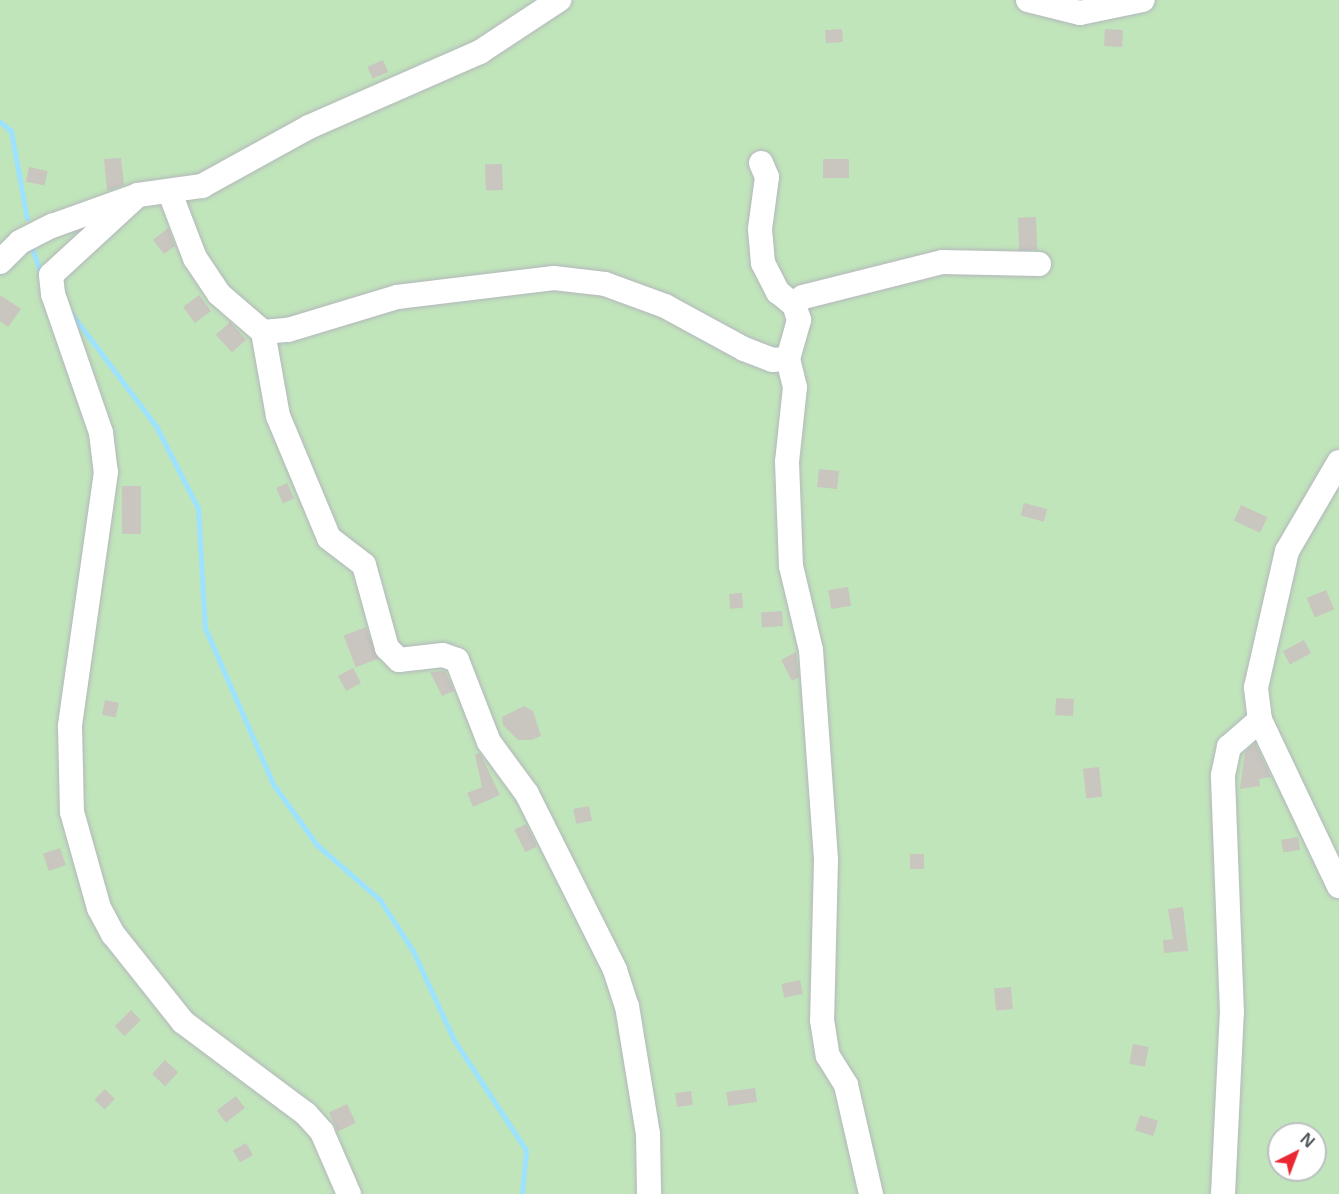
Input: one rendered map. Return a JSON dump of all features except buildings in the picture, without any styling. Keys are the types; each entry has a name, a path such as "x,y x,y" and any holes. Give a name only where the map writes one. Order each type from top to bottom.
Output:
{"street":[{"path":"0,262 20,242 138,195 170,193 202,186 309,127 480,52 559,0"},
{"path":"1028,0 1080,13 1118,9 1143,0"},
{"path":"761,163 767,177 760,229 763,263 778,292 794,305 799,320 788,359 795,387 787,462 791,566 812,650 826,860 822,1020 828,1056 846,1085 871,1194"},
{"path":"170,193 195,258 219,294 263,332 278,416 329,538 364,565 387,648 399,660 443,655 457,660 489,742 527,794 615,970 627,1006 648,1134 649,1194"},
{"path":"138,195 51,275 53,294 101,433 106,472 70,726 72,812 99,908 119,942 183,1022 306,1114 322,1132 349,1194"},
{"path":"794,305 827,288 942,262 1039,264"},
{"path":"263,332 288,330 396,297 554,278 605,284 665,306 744,349 772,360 788,359"},
{"path":"1339,462 1287,551 1264,636 1257,688 1260,720 1339,886"},
{"path":"1223,1194 1232,1013 1223,776 1229,747 1260,720"}],"green space":[{"path":"0,0 1339,0 1339,1194 0,1194"}],"waterway":[{"path":"0,122 11,131 27,219"},
{"path":"31,245 42,277"},
{"path":"68,309 156,426 198,508 205,628 273,784 317,845 380,900 413,951 454,1040 526,1150 522,1194"}]}
